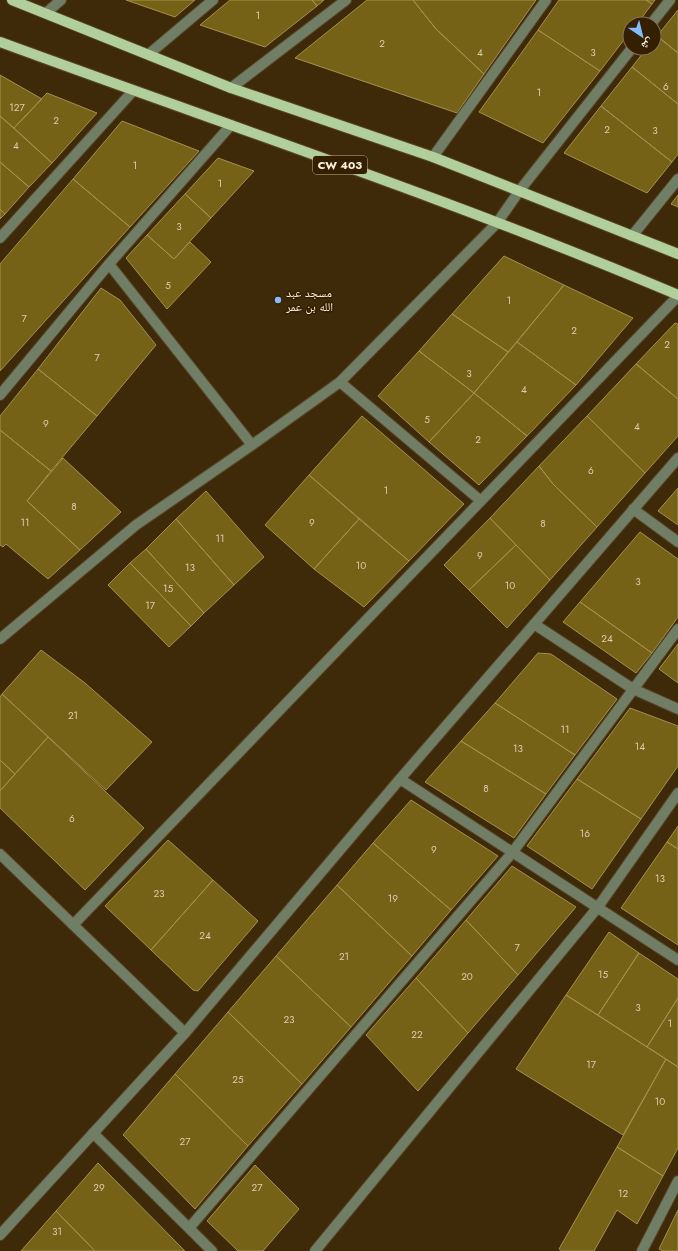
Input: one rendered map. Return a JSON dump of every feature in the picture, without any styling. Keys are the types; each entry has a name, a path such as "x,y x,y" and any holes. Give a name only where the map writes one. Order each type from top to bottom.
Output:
{"main road":[{"path":"12,0 231,88 433,157 520,190 678,254"},
{"name":"CW 403","path":"0,42 497,223 678,295"}],"street":[{"path":"46,13 61,0"},
{"path":"149,54 213,0"},
{"path":"231,88 346,0"},
{"path":"433,157 546,0"},
{"path":"657,16 670,0"},
{"path":"0,639 136,525 340,382 497,223 520,190 626,56"},
{"path":"0,238 132,91"},
{"path":"0,395 109,264 231,125"},
{"path":"632,236 678,179"},
{"path":"109,264 252,445"},
{"path":"73,925 678,295"},
{"path":"340,382 481,501"},
{"path":"0,1235 185,1033 400,779 678,458"},
{"path":"633,509 678,542"},
{"path":"534,624 633,689 678,709"},
{"path":"190,1227 512,853 678,629"},
{"path":"400,779 678,960"},
{"path":"315,1251 598,907 678,793"},
{"path":"0,854 185,1033"},
{"path":"93,1133 190,1227 212,1251"},
{"path":"642,1251 678,1181"}],"building":[{"path":"126,0 195,0 175,17"},
{"path":"230,0 312,0 317,6 265,47 200,25"},
{"path":"312,0 324,0 317,6"},
{"path":"367,0 413,0 436,29 484,74 457,113 295,58"},
{"path":"413,0 536,0 484,74 436,29"},
{"path":"559,0 646,0 652,4 643,16 622,16 622,42 600,71 538,30"},
{"path":"646,0 655,0 652,4"},
{"path":"678,10 678,53 662,40 662,30"},
{"path":"538,30 600,71 543,143 479,112"},
{"path":"662,40 678,53 678,104 632,67 641,56 662,56"},
{"path":"632,67 678,104 678,154 672,162 601,106"},
{"path":"0,75 42,99 14,128 0,116"},
{"path":"47,93 97,113 52,163 14,128"},
{"path":"601,106 672,162 647,193 564,153"},
{"path":"0,116 52,163 29,187 0,162"},
{"path":"122,121 199,151 130,227 73,179"},
{"path":"218,158 254,171 211,218 185,194"},
{"path":"0,162 29,187 5,214 0,209"},
{"path":"73,179 130,227 0,371 0,264"},
{"path":"185,194 211,218 174,259 147,235"},
{"path":"678,195 678,207 671,204"},
{"path":"0,209 5,214 0,219"},
{"path":"147,235 174,259 190,242 211,262 167,309 126,258"},
{"path":"504,256 564,285 508,352 452,314"},
{"path":"564,285 633,318 576,385 517,342"},
{"path":"101,288 120,300 156,345 97,416 38,369"},
{"path":"452,314 508,352 474,393 419,351"},
{"path":"675,323 678,324 678,399 636,364"},
{"path":"517,342 576,385 527,436 474,393"},
{"path":"419,351 474,393 429,442 378,396"},
{"path":"636,364 678,399 678,436 645,473 587,416"},
{"path":"38,369 97,416 51,471 0,430 0,416"},
{"path":"474,393 527,436 479,485 429,442"},
{"path":"362,416 464,504 409,561 309,475"},
{"path":"587,416 645,473 597,527 553,484 539,466"},
{"path":"0,430 51,471 27,501 80,550 48,579 6,544 3,547 0,545"},
{"path":"63,458 121,512 80,550 27,501"},
{"path":"539,466 553,484 597,527 550,580 490,518"},
{"path":"309,475 359,519 314,569 265,525"},
{"path":"678,488 678,525 658,511"},
{"path":"206,491 264,557 234,585 176,519"},
{"path":"490,518 516,545 469,590 444,565"},
{"path":"176,519 234,585 204,613 146,549"},
{"path":"359,519 409,561 364,607 314,569"},
{"path":"640,532 678,559 678,617 652,653 580,602"},
{"path":"516,545 550,580 507,628 469,590"},
{"path":"146,549 204,613 191,626 130,563"},
{"path":"130,563 191,626 169,647 108,585"},
{"path":"580,602 652,653 636,673 563,622"},
{"path":"678,644 678,683 659,669"},
{"path":"41,650 85,683 152,742 106,790 2,694"},
{"path":"538,653 551,654 617,699 575,755 495,703"},
{"path":"2,694 48,737 15,774 0,760 0,697"},
{"path":"495,703 575,755 546,794 461,741"},
{"path":"630,708 678,726 678,766 641,819 577,779"},
{"path":"48,737 144,828 85,890 0,808 0,791"},
{"path":"461,741 546,794 514,838 425,782"},
{"path":"0,760 15,774 0,791"},
{"path":"577,779 641,819 592,889 527,846"},
{"path":"411,800 498,856 451,910 373,843"},
{"path":"678,826 678,849 667,842"},
{"path":"168,840 213,880 151,950 105,906"},
{"path":"667,842 678,849 678,945 621,908"},
{"path":"373,843 451,910 412,956 337,885"},
{"path":"512,866 576,907 518,975 466,920"},
{"path":"213,880 258,921 198,991 193,990 151,950"},
{"path":"337,885 412,956 351,1027 276,956"},
{"path":"466,920 518,975 468,1033 416,978"},
{"path":"609,932 639,953 598,1015 566,995"},
{"path":"639,953 678,979 678,998 647,1047 598,1015"},
{"path":"276,956 351,1027 302,1084 228,1012"},
{"path":"416,978 468,1033 418,1091 366,1035"},
{"path":"566,995 666,1059 623,1135 516,1069"},
{"path":"678,998 678,1067 647,1047"},
{"path":"228,1012 302,1084 248,1146 175,1074"},
{"path":"666,1059 678,1067 678,1148 663,1176 617,1147"},
{"path":"175,1074 248,1146 195,1209 123,1135"},
{"path":"617,1147 663,1176 637,1224 617,1210 594,1251 562,1251 559,1249"},
{"path":"98,1163 185,1251 95,1251 56,1211"},
{"path":"255,1165 299,1209 263,1251 238,1251 207,1221"},
{"path":"678,1210 678,1251 663,1251 659,1249"},
{"path":"56,1211 95,1251 21,1251"}],"place":[{"name":"مسجد عبد الله بن عمر","path":"278,300"}]}
